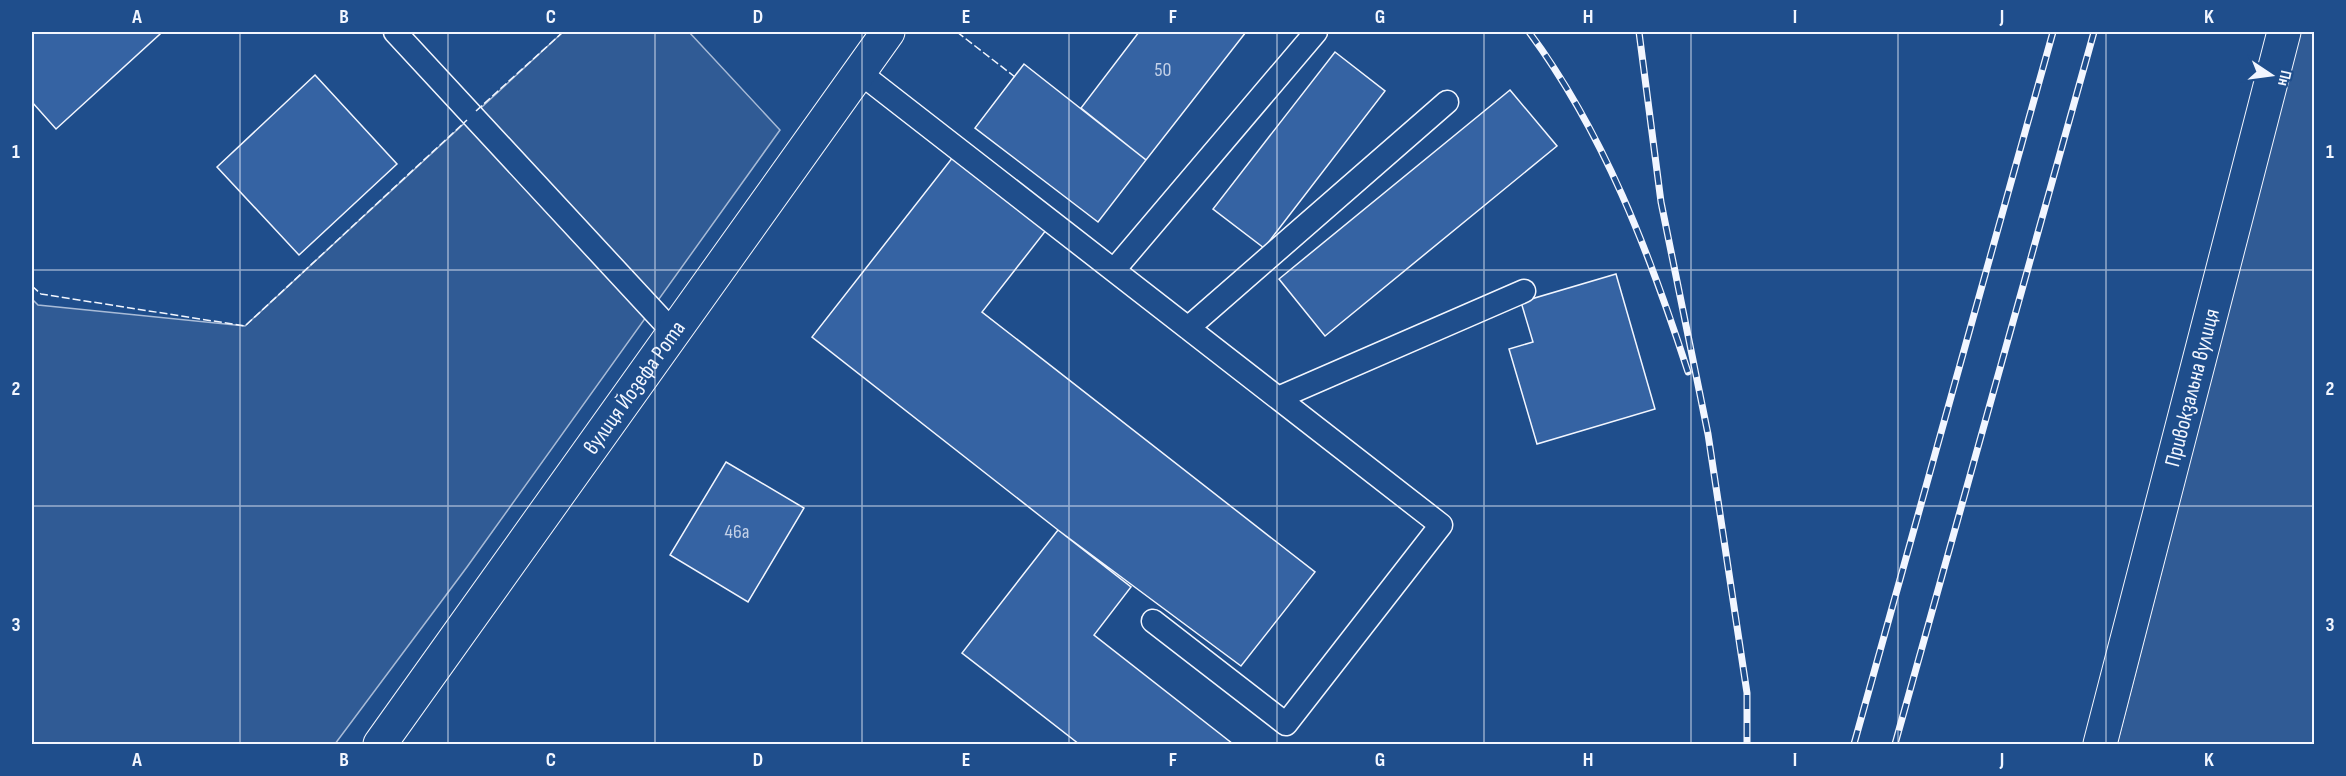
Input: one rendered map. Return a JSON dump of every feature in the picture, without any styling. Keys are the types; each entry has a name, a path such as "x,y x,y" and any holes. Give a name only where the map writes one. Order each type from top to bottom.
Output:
{"street":[{"name":"вулиця Йозефа Рота","path":"380,744 888,32"},
{"name":"Привокзальна вулиця","path":"2100,744 2284,32"}],"lane":[{"path":"395,32 673,332"},
{"path":"1114,270 1316,32"},
{"path":"859,72 1441,525 1286,724 1154,621"},
{"path":"1188,328 1447,102"},
{"path":"1278,398 1524,291"}],"shaded area":[{"path":"563,32 689,32 780,130 467,567 335,744 32,744 32,299 38,305 245,326"},
{"path":"2300,32 2314,32 2314,744 2117,744"}],"building":[{"path":"32,32 157,32 160,34 56,129 32,102"},
{"path":"1139,32 1246,32 1146,160 1081,108"},
{"path":"1335,52 1385,91 1264,248 1213,209"},
{"path":"1024,64 1146,160 1098,222 975,128"},
{"path":"315,75 397,164 299,255 217,167"},
{"path":"1510,90 1557,146 1325,336 1279,279"},
{"path":"953,157 1047,229 982,312 1315,572 1241,666 1058,530 812,337"},
{"path":"1616,274 1655,409 1537,444 1509,349 1533,342 1521,302"},
{"path":"726,462 804,508 748,602 670,555"},
{"path":"1058,530 1131,587 1094,635 1233,744 1079,744 962,653"}],"railway":[{"path":"1529,32 1556,71 1602,152 1640,238 1688,372"},
{"path":"1639,32 1661,202 1708,434 1747,693 1747,744"},
{"path":"1854,744 2053,32"},
{"path":"1895,744 2094,32"}],"fence":[{"path":"476,111 563,32"},
{"path":"957,32 1015,77"},
{"path":"32,286 41,294 245,326 467,120"}]}
